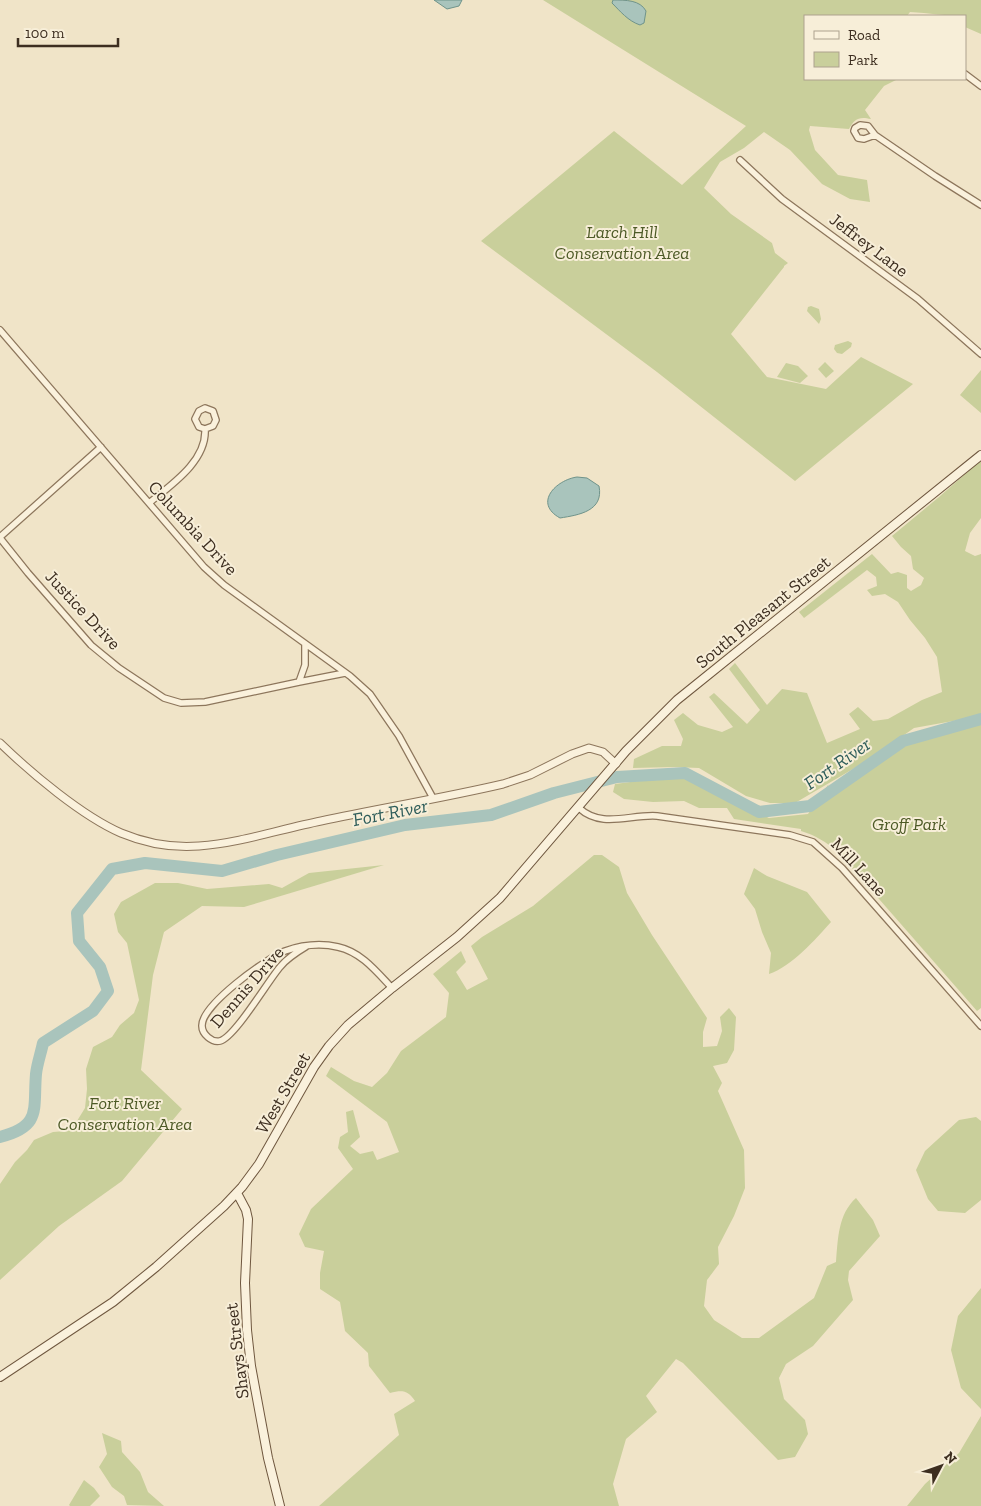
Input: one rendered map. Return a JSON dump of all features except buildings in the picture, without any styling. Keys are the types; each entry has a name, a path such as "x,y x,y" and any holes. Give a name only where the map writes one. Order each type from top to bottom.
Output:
{"main road":[{"name":"South Pleasant Street","path":"579,808 653,723 687,692 981,455"},
{"name":"West Street","path":"0,1377 113,1302 163,1261 237,1193 267,1153 307,1079 324,1053 348,1025 489,909 521,876 579,808"},
{"name":"Shays Street","path":"237,1193 246,1210 248,1219 245,1290 250,1352 268,1458 280,1506"}],"street":[{"path":"966,75 981,86"},
{"path":"875,136 949,186 981,205"},
{"name":"Jeffrey Lane","path":"740,160 758,179 782,199 918,300 981,354"},
{"name":"Columbia Drive","path":"0,330 213,576 364,688 376,701 399,736 433,798"},
{"path":"149,503 182,474 197,457 204,442 205,429"},
{"path":"0,538 101,447"},
{"name":"Justice Drive","path":"0,538 91,645 118,668 164,698 181,703 205,702 345,673"},
{"path":"299,682 305,665 306,645"},
{"path":"2,748 102,823 130,836 166,845 193,846 222,843 299,825 484,789 538,772 587,748 600,750 616,764"},
{"name":"Mill Lane","path":"579,808 587,814 604,820 646,815 657,816 790,835 813,842 842,868 981,1026"},
{"name":"Dennis Drive","path":"307,946 291,956 280,967 226,1038 216,1041 206,1035 202,1027 205,1016 214,1004 239,981 277,955 290,950 307,946 328,945 350,950 364,959 392,988"}],"green space":[{"name":"Larch Hill Conservation Area","path":"543,0 981,0 981,34 966,27 966,15 910,12 908,15 804,15 804,80 896,80 884,86 865,110 871,119 857,119 849,129 810,126 809,130 815,150 838,175 867,180 870,202 850,199 822,184 790,150 764,132 744,148 720,162 704,188 731,214 772,243 775,253 788,263 731,334 767,377 826,389 861,357 913,384 795,481 657,372 481,241 614,131 682,185 746,126"},
{"path":"811,306 819,309 821,319 819,324 807,311 808,307"},
{"path":"848,341 852,343 851,347 842,354 837,353 834,349 835,345"},
{"path":"825,362 834,371 826,378 818,369"},
{"path":"786,363 798,366 808,376 800,383 777,377"},
{"path":"981,370 981,413 960,395"},
{"path":"981,460 981,518 970,533 965,551 975,556 981,554 981,716 914,728 870,759 795,803 770,803 746,796 699,768 633,768 634,759 662,746 681,746 683,739 674,720 683,713 698,725 722,732 733,727 709,697 714,693 747,724 760,710 729,669 735,663 767,705 782,689 807,693 827,743 860,729 849,714 858,707 873,721 888,719 922,700 942,692 937,657 898,602 885,594 872,596 867,590 877,586 876,577 867,570 804,618 799,612 872,554 891,574 898,572 907,575 907,588 911,591 921,585 924,578 913,569 911,556 892,536"},
{"name":"Groff Park","path":"981,718 981,1008 977,1011 837,851 820,839 801,831 801,829 734,819 727,808 699,808 684,801 653,802 624,799 613,792 615,784 684,775 726,798 769,818 808,814 828,785 831,789 913,734"},
{"path":"594,855 602,855 619,867 627,893 652,935 707,1018 703,1032 703,1047 717,1046 722,1031 720,1017 729,1008 736,1017 734,1050 727,1063 713,1066 722,1083 718,1091 744,1150 745,1188 734,1216 718,1247 719,1264 707,1280 704,1306 714,1320 742,1338 759,1338 814,1298 827,1266 836,1262 838,1236 842,1219 850,1204 856,1198 873,1220 880,1236 849,1271 848,1280 853,1300 813,1346 786,1364 779,1378 784,1399 805,1420 808,1434 795,1457 778,1460 683,1363 676,1359 646,1396 657,1412 626,1439 613,1484 619,1506 319,1506 399,1435 394,1414 415,1401 404,1392 390,1393 369,1366 368,1353 345,1331 340,1302 320,1289 320,1273 324,1251 305,1247 299,1234 311,1209 353,1169 338,1148 340,1137 348,1132 346,1112 353,1110 360,1137 350,1146 360,1154 373,1151 377,1160 399,1152 387,1122 326,1076 331,1067 354,1081 372,1087 387,1073 401,1051 446,1017 449,993 433,974 461,951 466,962 456,972 467,990 488,979 471,946 482,937 533,906"},
{"name":"Fort River Conservation Area","path":"384,865 244,907 202,906 164,932 153,975 141,1070 182,1109 122,1181 59,1226 0,1280 0,1184 15,1162 34,1140 53,1132 66,1131 77,1121 85,1108 87,1089 86,1069 93,1047 112,1037 120,1025 134,1013 139,1000 127,943 118,932 114,914 121,902 155,883 178,883 207,889 269,884 282,888 309,873"},
{"path":"754,868 767,876 807,892 831,922 794,959 769,974 771,953 755,909 744,894"},
{"path":"976,1117 981,1121 981,1200 965,1213 938,1211 928,1199 916,1170 925,1151 959,1120"},
{"path":"981,1288 981,1409 961,1388 951,1350 958,1316"},
{"path":"981,1416 981,1506 907,1506 925,1484 959,1453"},
{"path":"102,1433 121,1441 122,1452 140,1472 148,1492 164,1506 127,1505 124,1496 112,1487 99,1467 107,1454"},
{"path":"84,1480 100,1496 90,1506 70,1506 69,1505"}],"water":[{"path":"434,0 462,0 459,6 447,9"},
{"path":"613,0 628,1 643,7 646,11 644,23 640,25 628,18 612,3"},
{"path":"577,477 587,478 599,486 600,494 598,501 594,506 582,513 560,518 548,506 550,493 555,487"}],"waterway":[{"name":"Fort River","path":"0,1137 23,1128 33,1115 37,1070 43,1043 93,1011 108,991 100,967 79,941 77,913 112,869 145,863 222,871 277,855 405,825 491,815 554,793 617,777 685,773 759,812 810,806 903,741 981,719"}]}
